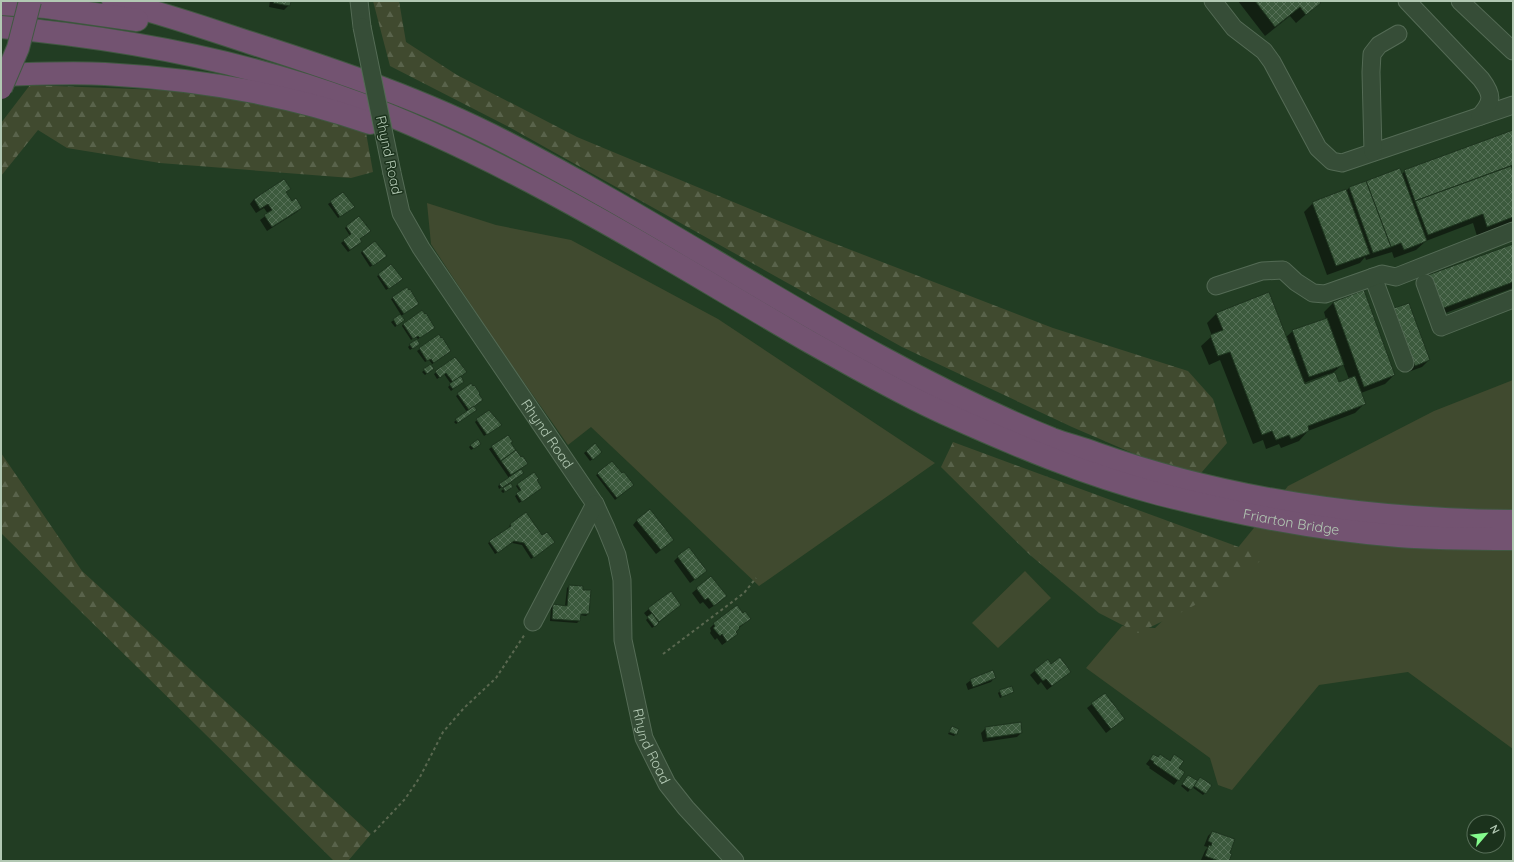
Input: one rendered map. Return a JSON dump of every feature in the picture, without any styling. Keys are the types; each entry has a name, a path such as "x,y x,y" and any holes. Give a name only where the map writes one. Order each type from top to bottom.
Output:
{"highway":[{"path":"1,88 18,48 30,1"},
{"path":"113,1 145,8 359,79 430,107 503,141 633,213 876,355 947,392 1055,440 1078,458"},
{"path":"1,4 46,7 126,18 214,36 297,58"},
{"path":"1,27 75,34 190,54 238,65 286,79 380,112 461,147 540,186 595,216 864,373 942,412 1027,449 1078,458"},
{"path":"1,74 104,74 161,78 244,90 302,102 352,116 404,134 540,186"},
{"name":"Friarton Bridge","path":"1078,458 1264,499 1317,508 1397,516 1472,521 1513,521"},
{"name":"Friarton Bridge","path":"1078,458 1156,493 1271,519 1350,531 1400,536 1459,539 1513,539"}],"street":[{"name":"Rhynd Road","path":"359,1 362,26 401,213 422,248 595,504 616,555 622,580 624,640 644,738 667,784 686,808 735,861"},
{"path":"1213,1 1234,28 1264,50 1272,62 1318,148 1332,161 1342,163 1513,105"},
{"path":"1407,1 1486,86 1490,95 1488,106 1480,116"},
{"path":"1460,1 1513,51"},
{"path":"1373,152 1372,54 1379,45 1398,34"},
{"path":"1216,286 1262,271 1282,270 1296,282 1314,293 1325,294 1382,274 1396,277 1513,231"},
{"path":"1373,277 1405,363"},
{"path":"1425,283 1441,327 1513,299"},
{"path":"533,622 595,504"}],"path":[{"path":"663,654 744,593 756,578"},
{"path":"374,832 405,799 420,777 443,732 464,708 496,678 533,622"}],"green space":[{"path":"373,1 399,1 406,42 457,75 577,137 820,238 1053,328 1188,371 1213,399 1227,443 1195,480 1072,427 902,347 509,127 390,66"},
{"path":"30,85 212,92 365,127 373,172 351,178 160,163 67,148 38,130 1,176 1,123"},
{"path":"427,203 496,225 571,240 718,319 935,463 759,586 591,427 568,445 494,340 431,244"},
{"path":"1513,380 1513,749 1408,672 1319,685 1232,790 1218,785 1210,758 1086,668 1122,626 1155,628 1236,550 1288,486 1434,411"},
{"path":"953,442 1266,557 1208,598 1138,633 1099,613 1030,555 941,467"},
{"path":"1,453 82,571 371,834 348,861 334,861 1,533"},
{"path":"1025,571 1051,598 998,648 972,623"}],"building":[{"path":"274,1 291,1 290,6 273,3"},
{"path":"1255,1 1319,1 1321,3 1306,15 1300,7 1275,27"},
{"path":"1513,130 1513,165 1415,201 1404,170"},
{"path":"1511,166 1513,172 1513,217 1487,227 1483,214 1428,235 1415,201"},
{"path":"1400,168 1427,241 1404,250 1401,243 1391,247 1366,181"},
{"path":"284,179 291,189 286,192 292,201 296,198 302,208 272,227 264,215 272,210 268,204 260,209 254,199"},
{"path":"1366,181 1391,247 1373,253 1349,187"},
{"path":"1346,189 1370,254 1336,266 1312,202"},
{"path":"343,192 355,207 340,217 330,201"},
{"path":"359,216 371,231 360,239 362,242 350,250 343,240 351,234 346,226"},
{"path":"375,241 387,256 373,266 362,251"},
{"path":"1513,244 1513,282 1441,309 1428,275"},
{"path":"391,264 403,279 389,289 378,274"},
{"path":"407,287 409,290 410,289 419,304 404,314 392,297"},
{"path":"1364,290 1395,375 1364,387 1333,302"},
{"path":"1269,292 1305,384 1335,372 1339,382 1355,376 1366,404 1308,426 1309,431 1291,439 1289,435 1276,440 1272,431 1262,435 1230,352 1218,356 1210,335 1223,330 1216,313"},
{"path":"1409,303 1430,360 1415,366 1394,308"},
{"path":"422,310 425,314 426,313 435,328 420,338 418,336 413,339 403,324"},
{"path":"400,314 405,320 397,326 393,319"},
{"path":"1327,318 1344,365 1309,377 1292,330"},
{"path":"439,334 451,351 434,363 431,359 427,361 419,348"},
{"path":"417,339 420,344 413,349 409,344"},
{"path":"455,357 467,372 453,382 446,373 440,378 435,371"},
{"path":"431,364 434,369 427,374 423,369"},
{"path":"461,376 464,382 453,389 449,384"},
{"path":"471,383 480,393 479,394 483,400 469,410 457,393"},
{"path":"474,406 477,410 458,423 455,419"},
{"path":"489,410 502,425 487,435 476,419"},
{"path":"508,435 516,450 501,461 491,446"},
{"path":"478,439 481,444 474,449 470,445"},
{"path":"595,443 602,452 593,460 586,451"},
{"path":"516,450 521,457 523,456 528,464 511,475 501,461"},
{"path":"612,461 622,473 624,472 634,485 617,498 597,473"},
{"path":"521,469 524,473 502,488 499,484"},
{"path":"534,472 539,479 537,480 542,488 522,502 516,493 521,490 517,484"},
{"path":"511,483 513,487 505,492 503,488"},
{"path":"650,509 674,540 661,550 636,520"},
{"path":"526,512 542,535 547,532 555,542 534,558 524,543 514,541 498,553 489,541 511,526 510,524"},
{"path":"689,547 707,571 695,580 677,556"},
{"path":"711,576 727,596 714,606 708,598 705,600 696,588"},
{"path":"569,585 583,586 583,590 591,590 589,614 581,614 580,621 552,619 553,604 567,606"},
{"path":"671,591 681,605 659,622 648,608"},
{"path":"737,605 743,613 745,611 751,619 739,627 740,628 736,632 738,634 727,642 722,634 720,636 713,628 715,626 713,623"},
{"path":"652,613 659,623 655,627 647,617"},
{"path":"1060,657 1071,672 1052,686 1046,679 1043,681 1034,670 1048,659 1051,664"},
{"path":"993,670 996,678 973,687 970,679"},
{"path":"1012,686 1014,692 1002,697 999,690"},
{"path":"1105,693 1125,719 1111,729 1091,703"},
{"path":"1021,722 1022,733 987,738 985,727"},
{"path":"952,726 959,729 957,735 949,732"},
{"path":"1153,754 1158,757 1160,754 1170,761 1174,754 1184,761 1179,768 1185,772 1179,781 1153,763 1154,762 1150,759"},
{"path":"1188,775 1198,781 1191,790 1182,784"},
{"path":"1200,777 1212,785 1206,794 1194,786"},
{"path":"1212,831 1235,839 1229,861 1219,861 1205,856 1209,845 1211,846 1212,843 1208,841"}]}
